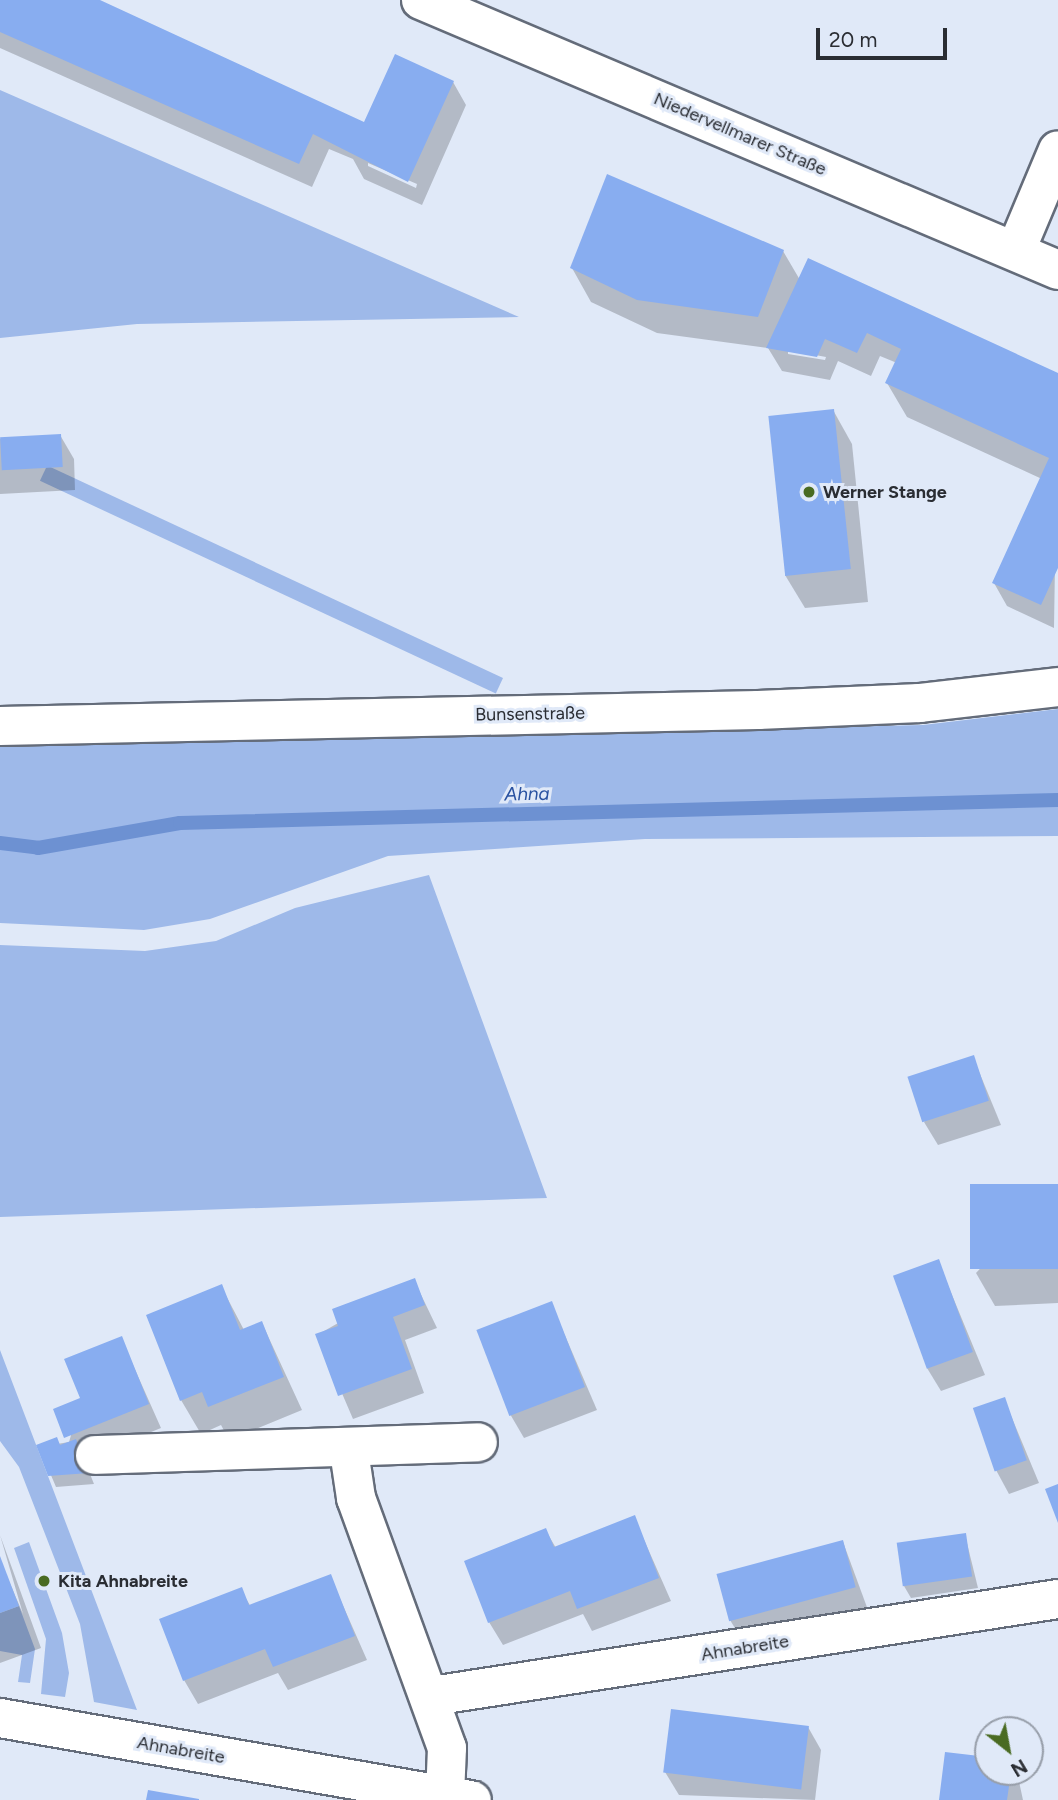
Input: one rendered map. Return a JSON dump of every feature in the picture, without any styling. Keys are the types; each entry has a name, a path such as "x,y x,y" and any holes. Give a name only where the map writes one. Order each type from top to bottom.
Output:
{"street":[{"name":"Niedervellmarer Straße","path":"421,0 1058,270"},
{"path":"1016,250 1058,150"},
{"name":"Bunsenstraße","path":"0,726 758,710 920,703 1058,687"},
{"path":"95,1455 349,1451 478,1442"},
{"name":"Ahnabreite","path":"0,1718 458,1798 432,1696 356,1498 349,1451"},
{"name":"Ahnabreite","path":"432,1696 1058,1599"}],"shaded area":[{"path":"0,90 519,317 137,324 0,338"},
{"path":"47,465 503,678 496,693 40,481"},
{"path":"1058,709 1058,836 645,839 388,856 210,919 144,930 0,923 0,747 923,725"},
{"path":"429,875 547,1198 0,1217 0,945 145,951 216,941 295,908"},
{"path":"0,1350 137,1710 94,1702 80,1624 19,1467 0,1441"},
{"path":"29,1542 62,1633 69,1673 65,1697 41,1694 46,1639 14,1548"},
{"path":"19,1606 35,1649 30,1683 18,1682 22,1655 0,1651 0,1613"}],"building":[{"path":"0,0 100,0 364,122 395,54 454,81 408,182 313,134 299,164 0,32"},
{"path":"607,174 784,250 758,317 637,300 570,268"},
{"path":"808,258 1058,373 1058,568 1041,605 992,583 1049,458 885,383 901,349 867,333 857,353 825,339 817,357 766,348"},
{"name":"Werner Stange","path":"834,409 851,569 785,576 768,416"},
{"path":"61,434 63,467 2,470 0,437"},
{"path":"974,1055 989,1101 922,1122 907,1077"},
{"path":"970,1184 1058,1184 1058,1269 970,1269"},
{"path":"939,1259 973,1352 927,1369 893,1276"},
{"path":"415,1278 425,1305 393,1317 412,1369 338,1396 315,1334 338,1326 332,1309"},
{"path":"222,1284 240,1330 262,1321 284,1377 208,1407 202,1392 180,1401 146,1315"},
{"path":"552,1301 585,1387 509,1416 476,1330"},
{"path":"122,1336 149,1404 64,1438 53,1409 80,1398 64,1359"},
{"path":"1005,1397 1027,1460 995,1471 973,1408"},
{"path":"57,1437 60,1445 76,1439 89,1473 48,1476 36,1445"},
{"path":"1058,1484 1058,1523 1045,1489"},
{"path":"635,1515 659,1578 577,1609 570,1591 488,1623 464,1561 546,1528 554,1547"},
{"path":"966,1533 972,1577 903,1586 897,1543"},
{"path":"843,1540 856,1587 729,1621 716,1574"},
{"path":"0,1556 19,1606 0,1613"},
{"path":"331,1574 355,1636 273,1667 265,1649 183,1681 159,1619 242,1587 249,1605"},
{"path":"671,1709 809,1726 801,1789 663,1773"},
{"path":"945,1752 974,1755 974,1786 1009,1786 1007,1800 939,1800"},
{"path":"148,1790 199,1799 199,1800 146,1800"}],"waterway":[{"name":"Ahna","path":"0,843 38,848 180,823 1058,800"}],"place":[{"name":"Werner Stange","path":"809,492"},
{"name":"Kita Ahnabreite","path":"44,1581"}]}
